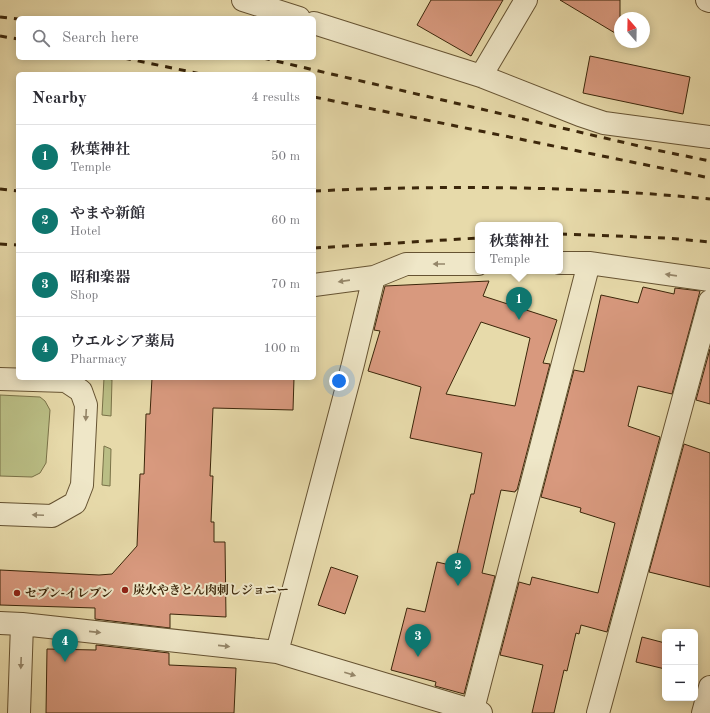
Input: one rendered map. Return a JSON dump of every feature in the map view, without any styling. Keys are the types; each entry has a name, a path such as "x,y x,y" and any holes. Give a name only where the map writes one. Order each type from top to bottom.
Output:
{"street":[{"path":"242,0 293,16"},
{"path":"481,76 526,0"},
{"path":"316,24 481,76 604,123 710,137"},
{"path":"563,263 589,263 710,280"},
{"path":"0,623 22,624 277,652 475,712 589,263"},
{"path":"316,285 374,277 406,264 475,264"},
{"path":"277,652 353,364 374,277"},
{"path":"598,713 710,301"},
{"path":"0,379 16,380"},
{"path":"0,514 52,516 75,503 82,485 86,404 85,384 22,380"},
{"path":"19,713 22,624"},
{"path":"703,713 710,687"}],"green space":[{"path":"104,380 112,380 111,416 102,415"},
{"path":"0,395 40,397 45,401 50,410 46,463 40,473 32,477 0,476"},
{"path":"104,446 111,449 110,486 102,485"}],"building":[{"path":"431,0 503,0 471,56 417,25"},
{"path":"560,0 620,0 620,12 614,12 614,32"},
{"path":"590,56 690,77 683,114 583,93"},
{"path":"489,281 483,296 557,320 543,363 550,364 517,490 515,492 501,490 482,573 495,576 464,694 435,686 436,682 391,670 407,608 425,612 437,562 454,566 471,494 474,494 482,453 410,438 421,387 368,371 380,331 374,330 385,286","holes":["481,322 530,338 515,406 446,394"]},
{"path":"643,287 674,294 675,288 700,291 672,394 638,386 628,426 660,437 607,632 581,625 579,634 576,633 567,671 564,670 554,713 532,713 543,665 500,655 519,582 530,585 532,577 598,593 615,523 580,512 581,508 541,497 574,370 584,372 601,295 638,303"},
{"path":"710,349 710,404 696,400"},
{"path":"152,380 294,380 293,410 213,408 210,476 213,476 211,522 214,522 214,542 225,542 226,617 170,614 170,628 95,619 95,608 0,605 0,570 99,575 112,574 137,546 140,474 144,474 146,414 150,414"},
{"path":"684,444 710,453 710,587 649,572"},
{"path":"331,567 358,576 345,614 318,605"},
{"path":"642,637 662,642 662,668 636,662"},
{"path":"96,645 169,653 169,665 236,668 234,713 46,713 47,649 96,650"}],"railway":[{"path":"0,17 16,19"},
{"path":"0,36 16,39"},
{"path":"134,60 191,72"},
{"path":"272,60 656,150 710,161"},
{"path":"316,97 710,178"},
{"path":"316,191 463,187 562,189 611,191 710,199"},
{"path":"0,189 16,191"},
{"path":"563,234 667,238 710,242"},
{"path":"316,248 475,238"},
{"path":"0,244 16,245"}],"place":[{"name":"秋葉神社","path":"519,320"},
{"name":"やまや新館","path":"458,586"},
{"name":"炭火やきとん肉刺しジョニー","path":"125,590"},
{"name":"セブン-イレブン","path":"17,593"},
{"name":"昭和楽器","path":"418,657"},
{"name":"ウエルシア薬局","path":"65,662"}]}
